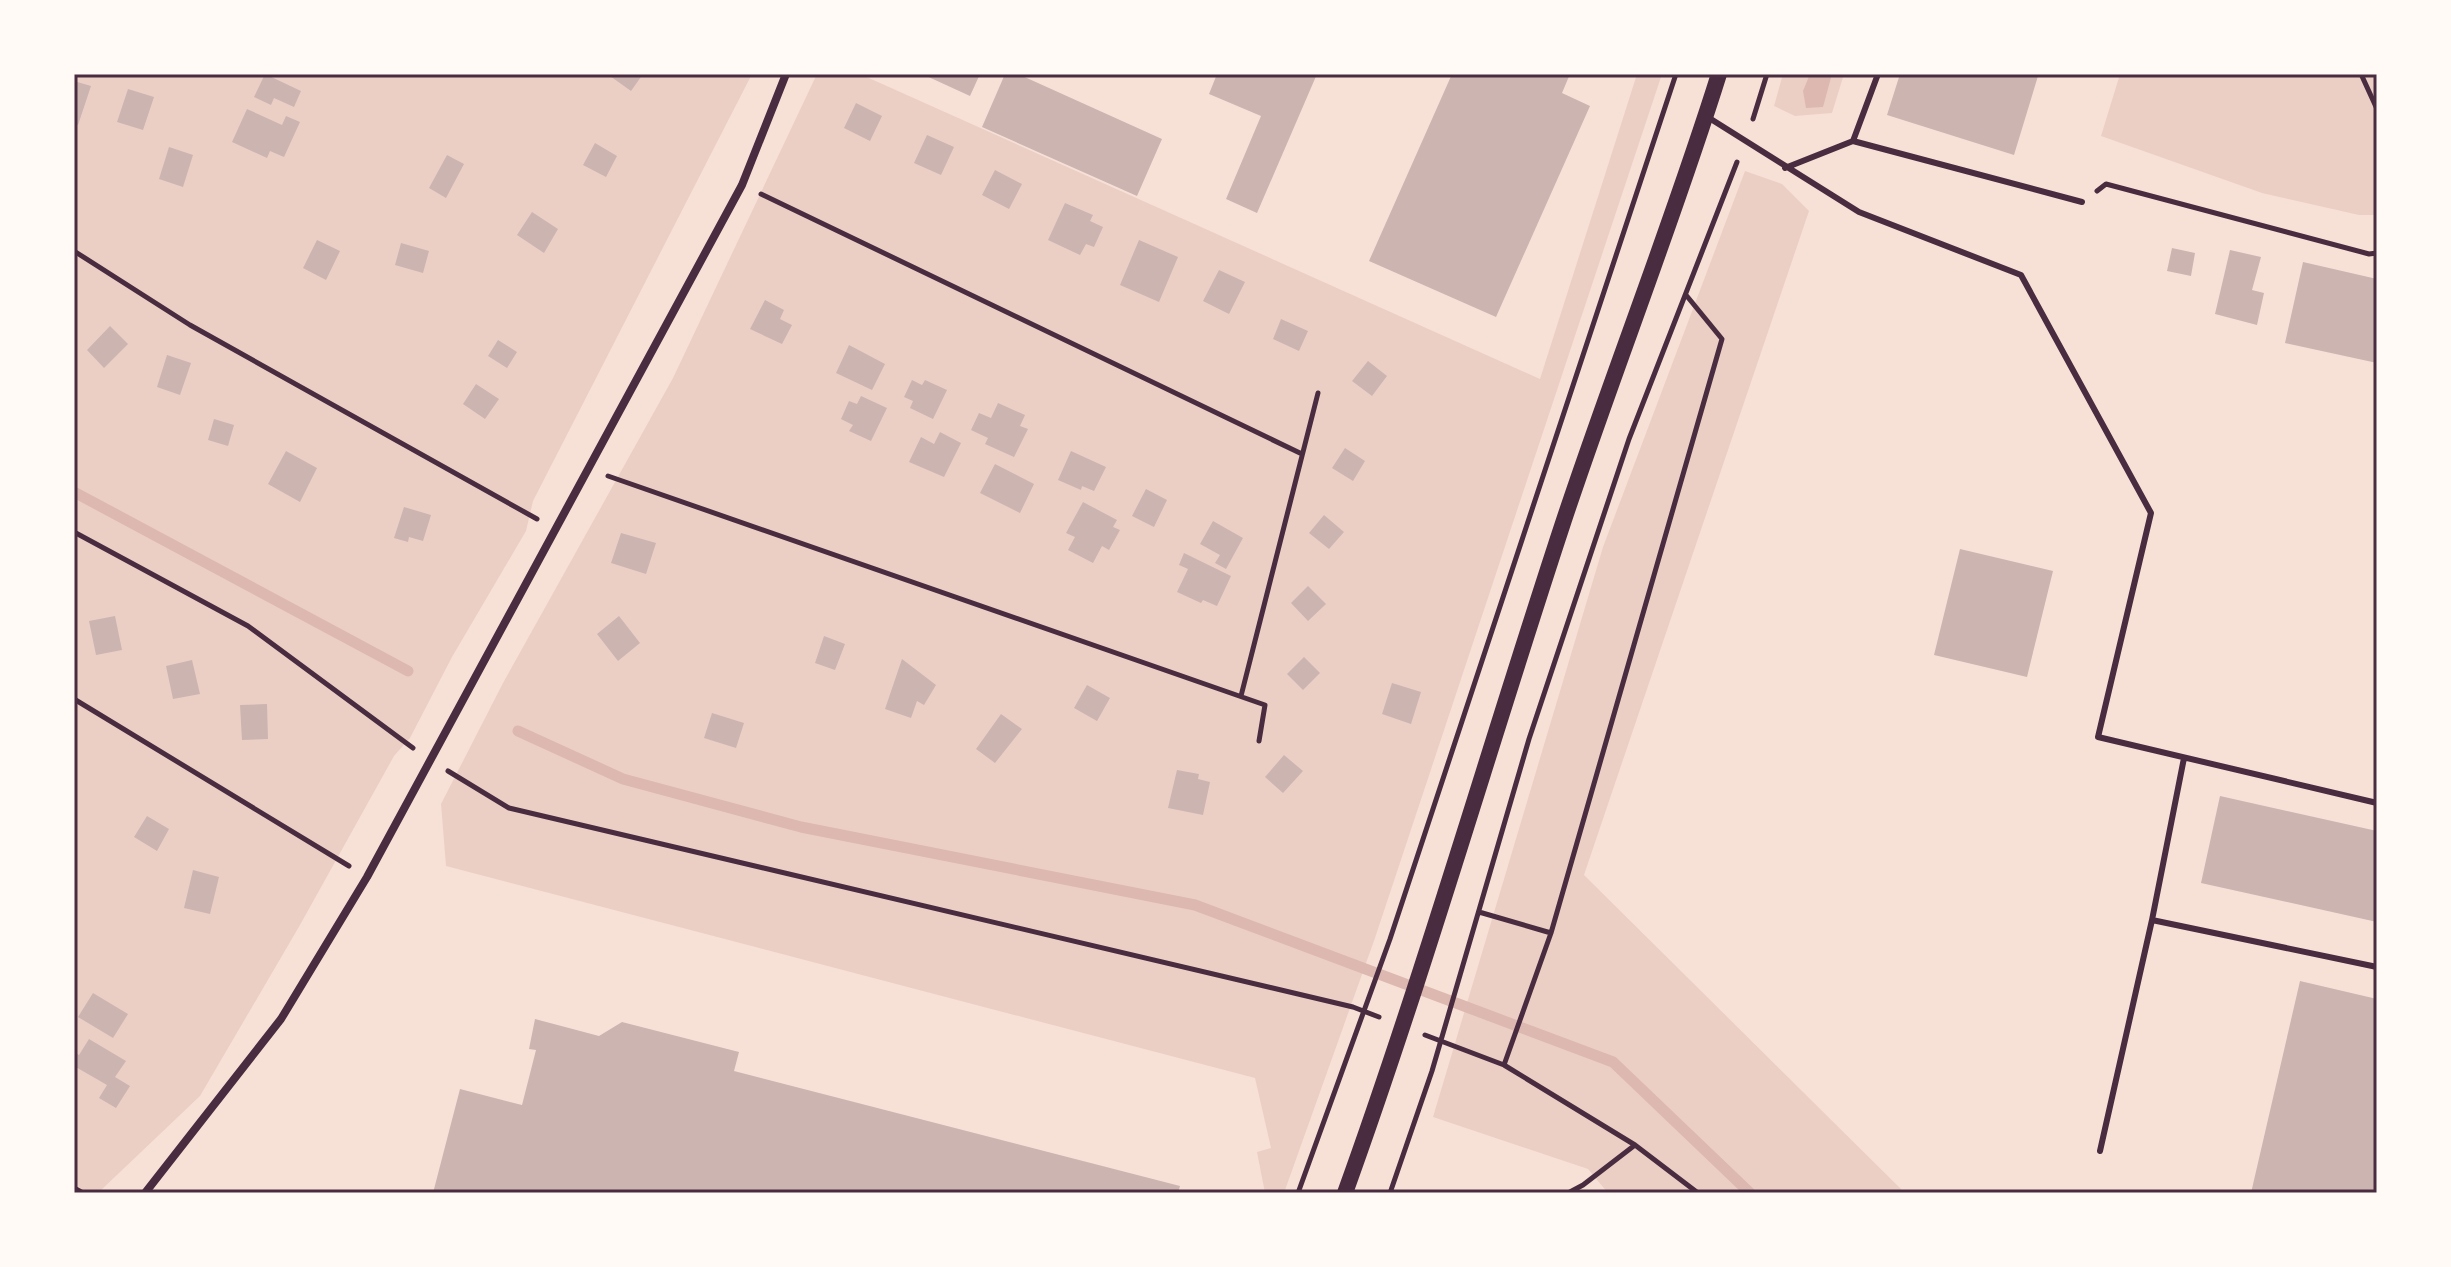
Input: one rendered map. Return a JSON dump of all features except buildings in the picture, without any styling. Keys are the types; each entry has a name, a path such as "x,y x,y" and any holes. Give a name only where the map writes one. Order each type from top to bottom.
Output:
{"main road":[{"path":"1345,1193 1393,1059 1496,726 1596,425 1719,74"}],"street":[{"path":"145,1193 281,1019 367,877 742,185 786,74"}],"lane":[{"path":"1853,141 1878,74"},
{"path":"1706,116 1859,212 2021,275 2151,513 2098,737 2377,803"},
{"path":"1785,168 1853,141 2082,202"},
{"path":"2100,1151 2152,920 2184,758"},
{"path":"2152,920 2377,967"}],"path":[{"path":"1298,1193 1390,939 1676,74"},
{"path":"1390,1193 1432,1071 1529,739 1629,439 1745,141 1767,74"},
{"path":"2361,74 2377,109"},
{"path":"2082,202 2106,184 2369,254 2377,253"},
{"path":"742,185 1302,454"},
{"path":"74,251 190,325 556,529"},
{"path":"1504,1065 1551,933 1722,339 1686,295"},
{"path":"1241,696 1318,393"},
{"path":"588,469 1265,705 1259,741"},
{"path":"74,532 248,626 431,761 509,808 1353,1007 1393,1023"},
{"path":"74,699 367,877"},
{"path":"1479,912 1551,933"},
{"path":"1420,1033 1504,1065 1635,1145 1698,1193"},
{"path":"1568,1193 1635,1145"},
{"path":"74,1188 83,1193"}],"shaded area":[{"path":"74,74 752,74 533,501 526,531 452,657 410,738 394,756 200,1096 98,1193 74,1193"},
{"path":"817,74 860,74 1540,379 1637,74 1662,74 1375,938 1284,1193 1265,1193 1257,1152 1271,1148 1255,1078 446,866 441,804 503,683 673,378"},
{"path":"1783,74 1844,74 1832,113 1795,116 1774,106"},
{"path":"1810,74 1832,74 1823,107 1806,108 1803,91"},
{"path":"2120,74 2377,74 2377,215 2359,215 2262,193 2101,136"},
{"path":"1745,171 1782,184 1809,211 1584,875 1901,1189 1901,1193 1608,1193 1588,1169 1433,1117 1603,547"}],"waterway":[{"path":"74,492 408,671"},
{"path":"518,731 623,779 801,827 1195,905 1613,1062 1750,1193"}]}
